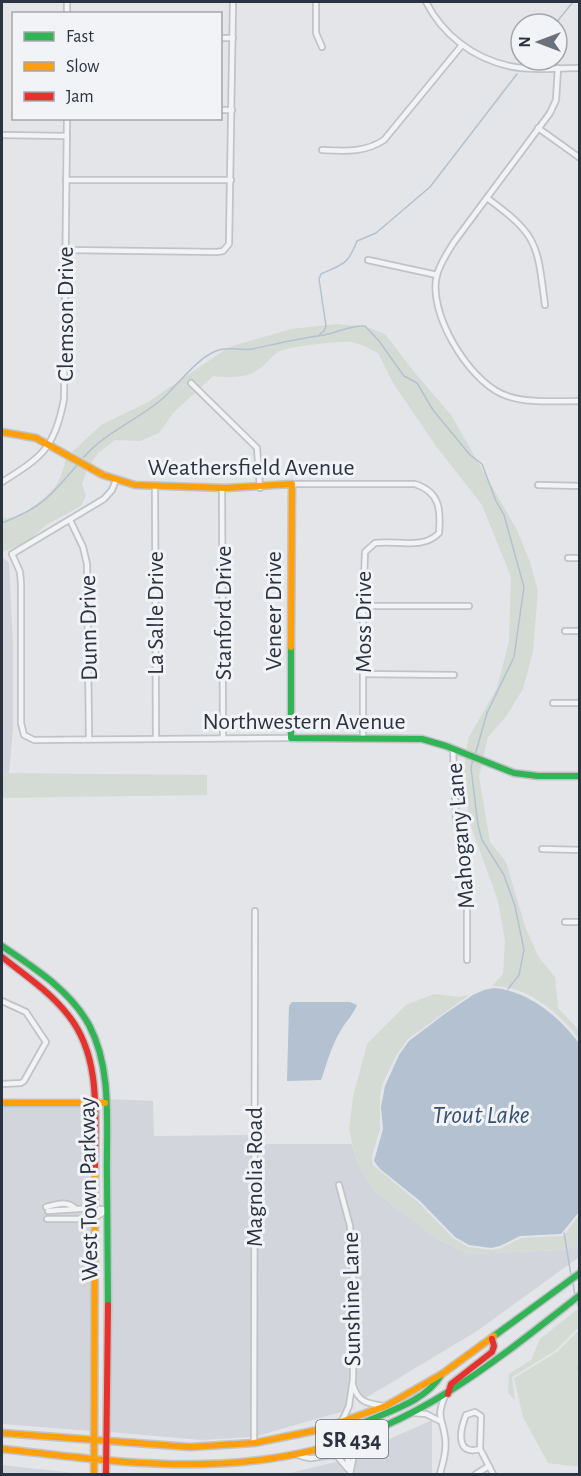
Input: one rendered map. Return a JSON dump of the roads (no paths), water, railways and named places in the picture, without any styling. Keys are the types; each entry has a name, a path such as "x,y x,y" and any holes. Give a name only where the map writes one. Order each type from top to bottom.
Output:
{"main road":[{"name":"Weathersfield Avenue","path":"2,432 28,435 50,444 116,480 136,485 260,488 291,484"},
{"name":"Veneer Drive","path":"291,484 291,738"},
{"name":"Northwestern Avenue","path":"291,738 422,740 453,748 516,773 579,776"},
{"name":"West Town Parkway","path":"2,946 48,978 70,998 89,1025 100,1059 105,1103 107,1210 106,1474"},
{"name":"West Town Parkway","path":"2,957 48,992 69,1014 77,1025 90,1057 95,1103 94,1474"},
{"path":"2,1102 105,1103"},
{"name":"SR 434","path":"2,1433 190,1447 254,1443 297,1436 386,1406 442,1374 579,1273"},
{"name":"SR 434","path":"2,1449 161,1465 196,1466 253,1463 297,1455 366,1434 414,1413 446,1395 483,1370 579,1295"},
{"path":"446,1395 451,1384 492,1352 494,1346 492,1339"},
{"path":"346,1441 352,1428 401,1406 437,1386 442,1374"}],"street":[{"path":"66,250 217,252 227,248 231,239 233,2"},
{"path":"316,2 316,33 321,47"},
{"path":"426,2 438,21 462,45 476,54 509,66"},
{"path":"222,38 233,38"},
{"path":"322,150 358,151 384,140 462,45"},
{"path":"558,72 556,99 550,113 444,258 437,275 436,301 445,329 463,357 484,382 502,394 515,398 579,401"},
{"path":"222,110 232,110"},
{"name":"Clemson Drive","path":"3,480 29,465 50,444 61,416 64,399 67,120"},
{"path":"538,128 579,158"},
{"path":"2,135 67,136"},
{"path":"66,180 231,180"},
{"path":"487,198 514,217 532,239 538,252 545,305"},
{"path":"369,260 437,275"},
{"path":"191,382 257,448 260,488"},
{"path":"69,520 109,495 116,480"},
{"name":"Weathersfield Avenue","path":"291,484 415,484 431,492 436,500 440,533"},
{"path":"538,485 579,486"},
{"name":"La Salle Drive","path":"154,487 156,739"},
{"name":"Stanford Drive","path":"222,488 223,738"},
{"name":"Northwestern Avenue","path":"69,520 12,554 20,572 21,584 21,723 24,735 34,740 291,738"},
{"name":"Dunn Drive","path":"69,520 82,547 87,564 89,739"},
{"name":"Moss Drive","path":"363,738 363,558 369,546 375,543 428,542 440,533"},
{"path":"568,558 579,558"},
{"path":"363,606 468,606"},
{"path":"565,631 579,631"},
{"path":"363,674 454,675"},
{"path":"553,703 579,703"},
{"name":"Mahogany Lane","path":"453,748 455,813 467,866 466,960"},
{"path":"542,849 579,850"},
{"name":"Magnolia Road","path":"254,1443 255,911"},
{"path":"565,922 579,922"},
{"path":"2,1001 26,1012 46,1042 24,1081 2,1084"},
{"name":"Sunshine Lane","path":"339,1185 350,1226 353,1275 352,1379 349,1406 340,1423"},
{"path":"47,1209 107,1210"},
{"path":"48,1219 93,1219 107,1210"},
{"name":"Sunshine Lane","path":"352,1379 357,1396 362,1401 386,1406"},
{"path":"440,1474 446,1452 445,1435 440,1421 441,1407 446,1395"},
{"path":"480,1449 472,1452 467,1450 462,1442 461,1428 466,1414 475,1412 481,1416 480,1449 493,1474"},
{"path":"414,1413 426,1414 440,1421"},
{"path":"348,1472 355,1449 366,1434"},
{"path":"346,1441 348,1472"},
{"path":"297,1455 308,1460 329,1454 337,1456 348,1472"},
{"path":"476,1474 489,1466"}],"water":[{"name":"Trout Lake","path":"494,988 519,994 542,1006 562,1023 579,1043 579,1212 561,1234 520,1236 491,1248 469,1245 455,1237 420,1201 380,1169 374,1161 383,1129 381,1107 385,1086 399,1055 409,1041 446,1013 473,995"},
{"path":"292,1002 350,1002 357,1005 334,1042 321,1080 287,1081 289,1006"}],"waterway":[{"path":"565,12 573,2"},
{"path":"320,334 326,326 319,279 321,274 344,263 357,241 376,233 430,187 517,74"},
{"path":"84,457 110,434 161,400 194,366 216,351 252,349 365,326 379,341 404,376 417,383 433,410 470,455 482,464 496,501 504,515 524,587 514,657 487,713 475,755"},
{"path":"2,523 27,512 44,500 77,465"},
{"path":"473,759 471,768 482,840 504,875 515,906 524,950 519,975 508,989"},
{"path":"564,1233 571,1275"},
{"path":"573,1283 575,1296"},
{"path":"576,1300 580,1311"},
{"path":"580,1363 578,1368 580,1373"}]}
